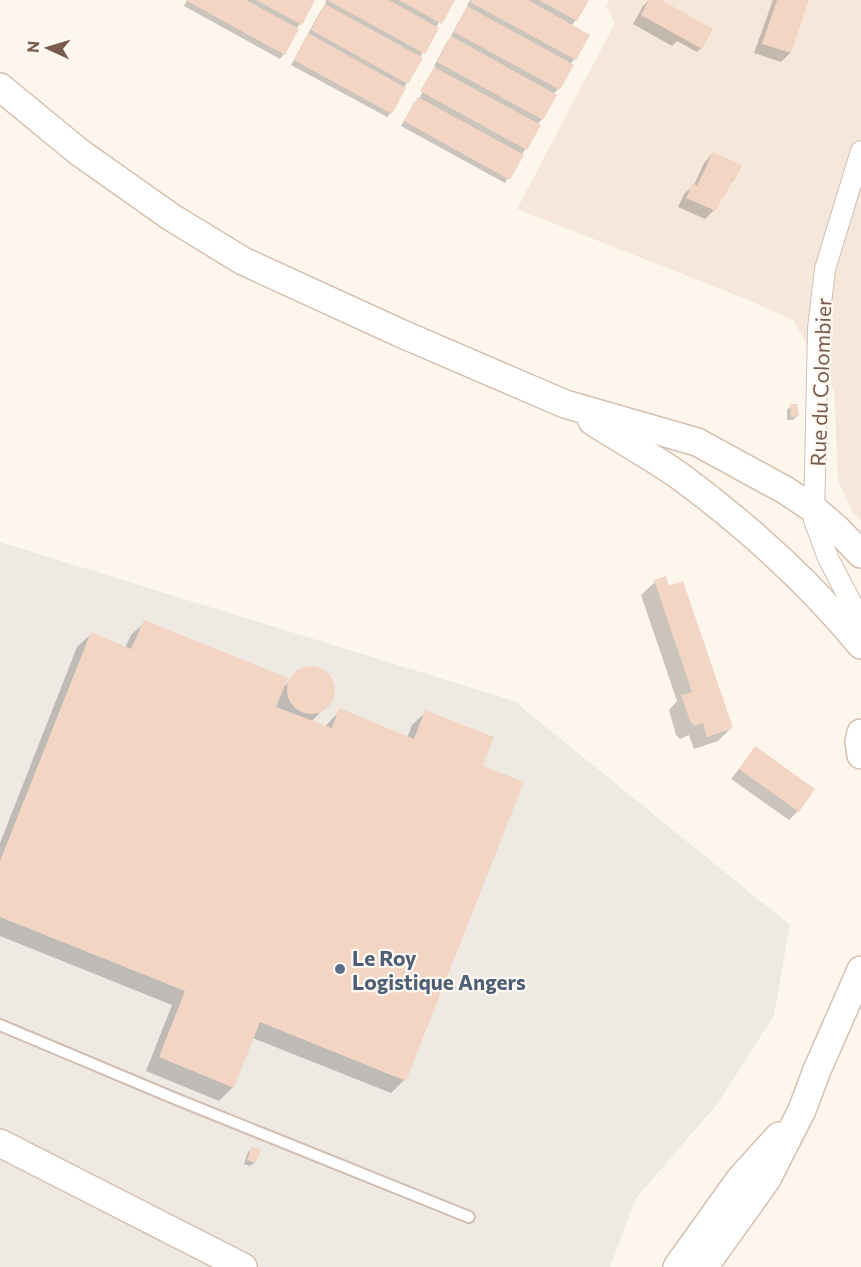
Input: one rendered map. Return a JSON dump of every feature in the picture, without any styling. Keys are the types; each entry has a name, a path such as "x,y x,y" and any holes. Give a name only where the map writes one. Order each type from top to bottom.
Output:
{"street":[{"path":"0,87 79,152 171,217 243,261 400,333 565,404 697,442 785,490 837,529 861,554"},
{"name":"Rue du Colombier","path":"861,151 825,269 818,329 814,510 814,520 828,558 855,610 861,638"},
{"path":"565,404 680,477 770,549 832,610 861,645"},
{"path":"861,733 859,742 861,755"},
{"path":"704,1267 767,1179 801,1110 861,970"},
{"path":"677,1267 740,1179 801,1110"},
{"path":"0,1143 243,1267"}],"lane":[{"path":"0,1025 176,1099 469,1217"}],"shaded area":[{"path":"609,0 861,0 861,521 853,513 838,481 834,390 793,320 746,299 517,209 615,23 606,6"},
{"path":"0,542 514,701 790,925 774,1015 719,1102 636,1198 610,1267 0,1267"}],"building":[{"path":"185,0 246,0 299,29 285,55"},
{"path":"256,0 315,0 302,25"},
{"path":"327,0 389,0 439,28 425,54"},
{"path":"399,0 455,0 442,24"},
{"path":"471,0 528,0 590,35 576,60 470,2"},
{"path":"539,0 589,0 577,21"},
{"path":"649,0 661,0 713,29 702,49 641,15"},
{"path":"777,0 809,0 791,53 762,44"},
{"path":"325,4 423,58 408,84 311,30"},
{"path":"467,6 574,65 560,90 454,32"},
{"path":"308,33 406,88 392,114 294,60"},
{"path":"451,36 557,95 543,120 437,62"},
{"path":"434,67 541,125 527,150 420,91"},
{"path":"418,97 524,155 510,180 404,121"},
{"path":"713,152 742,165 735,180 732,179 716,211 686,198 693,183 697,186"},
{"path":"790,404 797,404 799,416 791,417"},
{"path":"666,576 669,586 683,581 733,728 707,737 703,723 694,726 690,721 681,695 692,692 654,580"},
{"path":"144,620 288,678 276,707 332,728 339,708 414,739 425,710 494,737 483,766 524,782 406,1081 260,1022 234,1088 159,1057 185,991 0,917 0,861 91,632 131,649"},
{"path":"311,666 328,673 335,690 328,707 311,714 294,707 287,690 294,673"},
{"path":"755,746 815,789 799,812 739,769"},
{"path":"252,1146 261,1150 256,1163 247,1160"}],"place":[{"name":"Le Roy Logistique Angers","path":"340,969"}]}
